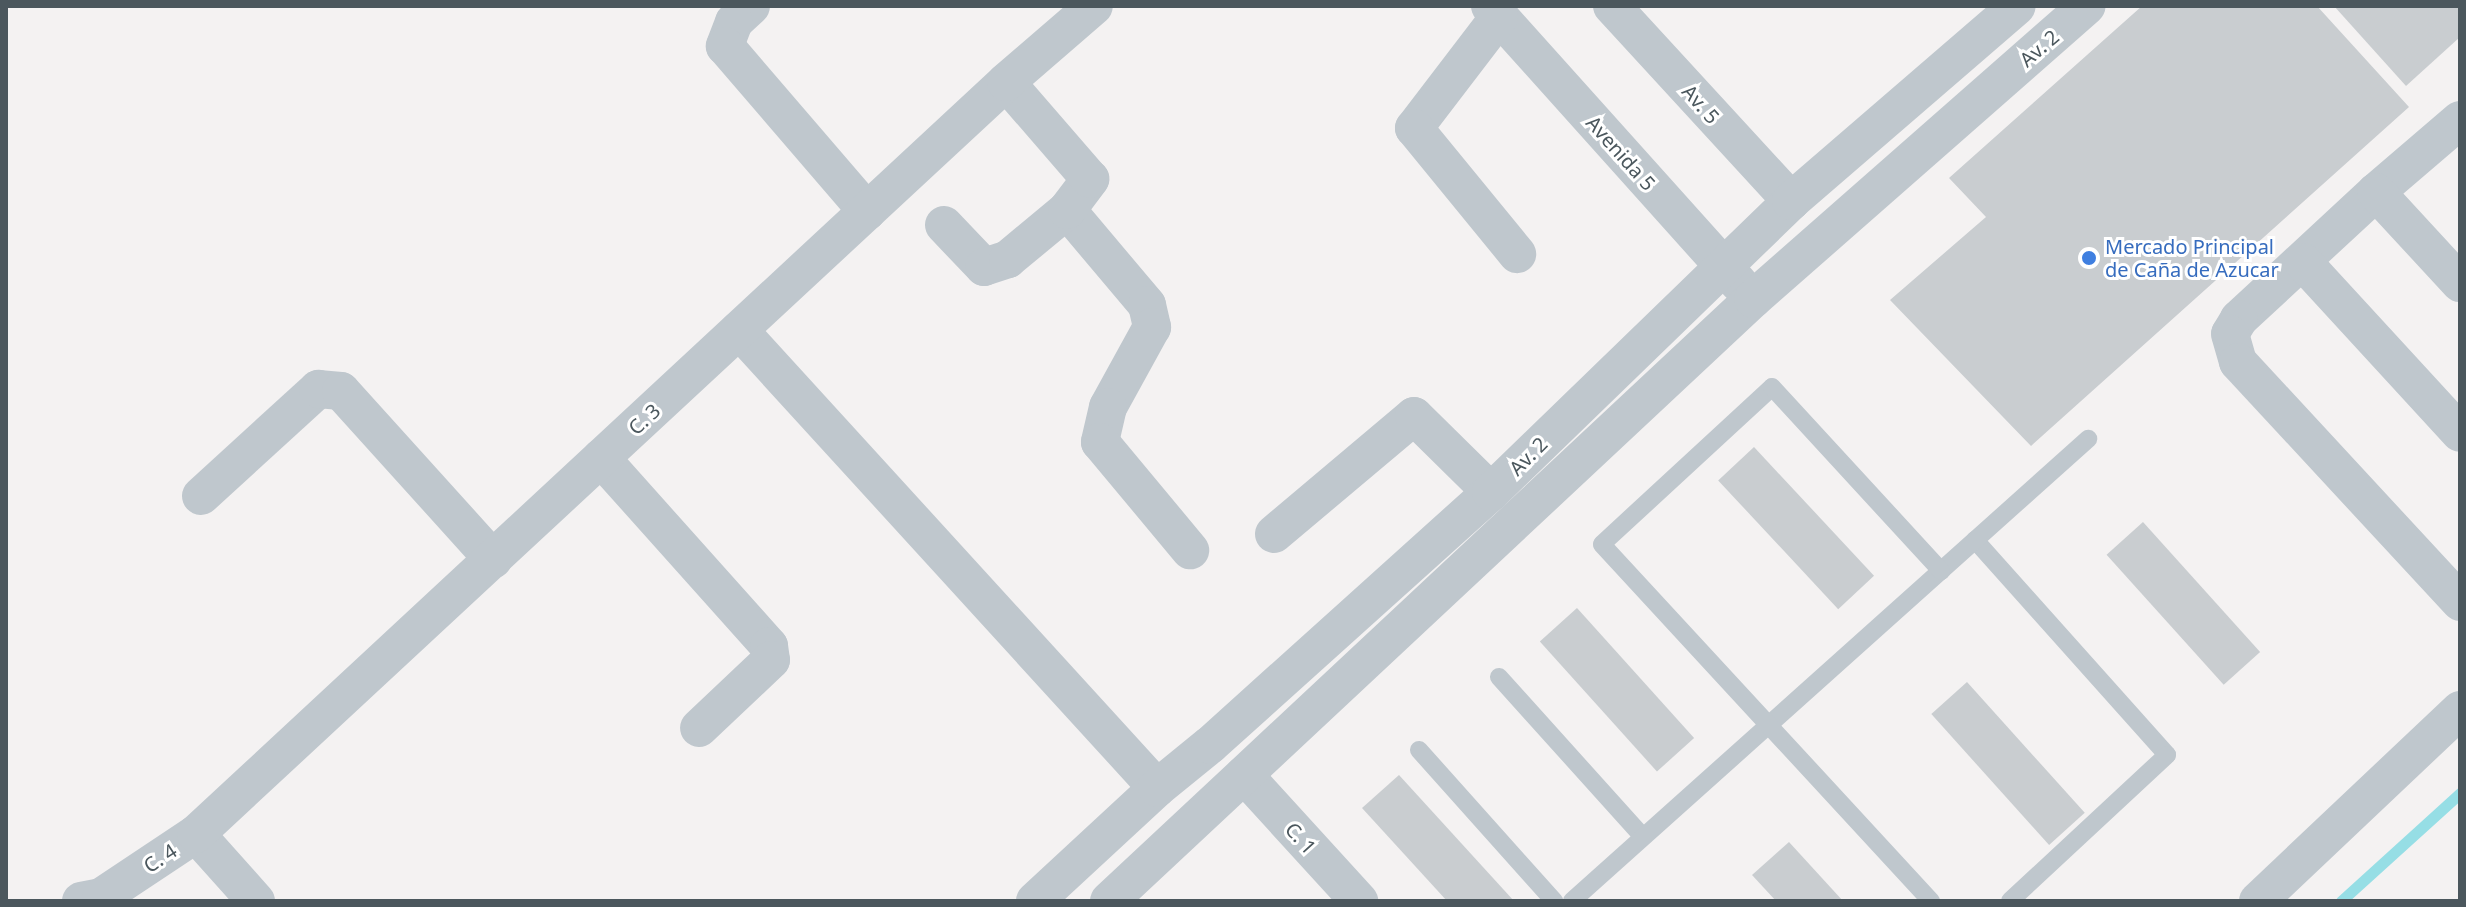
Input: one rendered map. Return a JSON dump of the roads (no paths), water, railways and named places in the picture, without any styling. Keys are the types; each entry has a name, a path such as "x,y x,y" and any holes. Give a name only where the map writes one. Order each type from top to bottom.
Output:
{"street":[{"path":"751,6 734,22 725,46 867,211"},
{"name":"C. 3","path":"196,834 1006,82 1094,6"},
{"name":"Av. 5","path":"1612,6 1791,201"},
{"name":"Av. 2","path":"1035,901 1157,788 1210,745 1491,492 1721,265 1791,201 2017,6"},
{"name":"Av. 2","path":"1109,901 1753,299 2087,6"},
{"path":"1495,11 1414,128 1517,254"},
{"name":"Avenida 5","path":"1495,11 1753,299"},
{"path":"944,225 984,267 1008,259 1067,210 1090,179 1006,82"},
{"path":"2460,120 2376,192 2239,319 2230,334 2238,362 2460,602"},
{"path":"2376,192 2460,283"},
{"path":"1067,210 1147,305 1152,327 1108,407 1100,442 1190,550"},
{"path":"2303,262 2460,433"},
{"path":"739,330 1157,788"},
{"path":"201,496 318,389 341,391 493,559"},
{"path":"1274,534 1414,416 1491,492"},
{"path":"601,458 769,646 771,660 699,728"},
{"path":"2258,901 2460,710"},
{"name":"C. 1","path":"1244,775 1359,901"},
{"path":"196,834 256,901"},
{"name":"C. 4","path":"81,901 101,897 196,834"}],"lane":[{"path":"1931,901 1602,544 1772,387 1941,571"},
{"path":"1572,901 2088,439"},
{"path":"1975,540 2167,755 2010,901"},
{"path":"1499,677 1643,837"},
{"path":"1419,750 1554,901"}],"waterway":[{"path":"2341,901 2460,793"}],"place":[{"name":"Mercado Principal de Caña de Azucar","path":"2089,258"}]}
